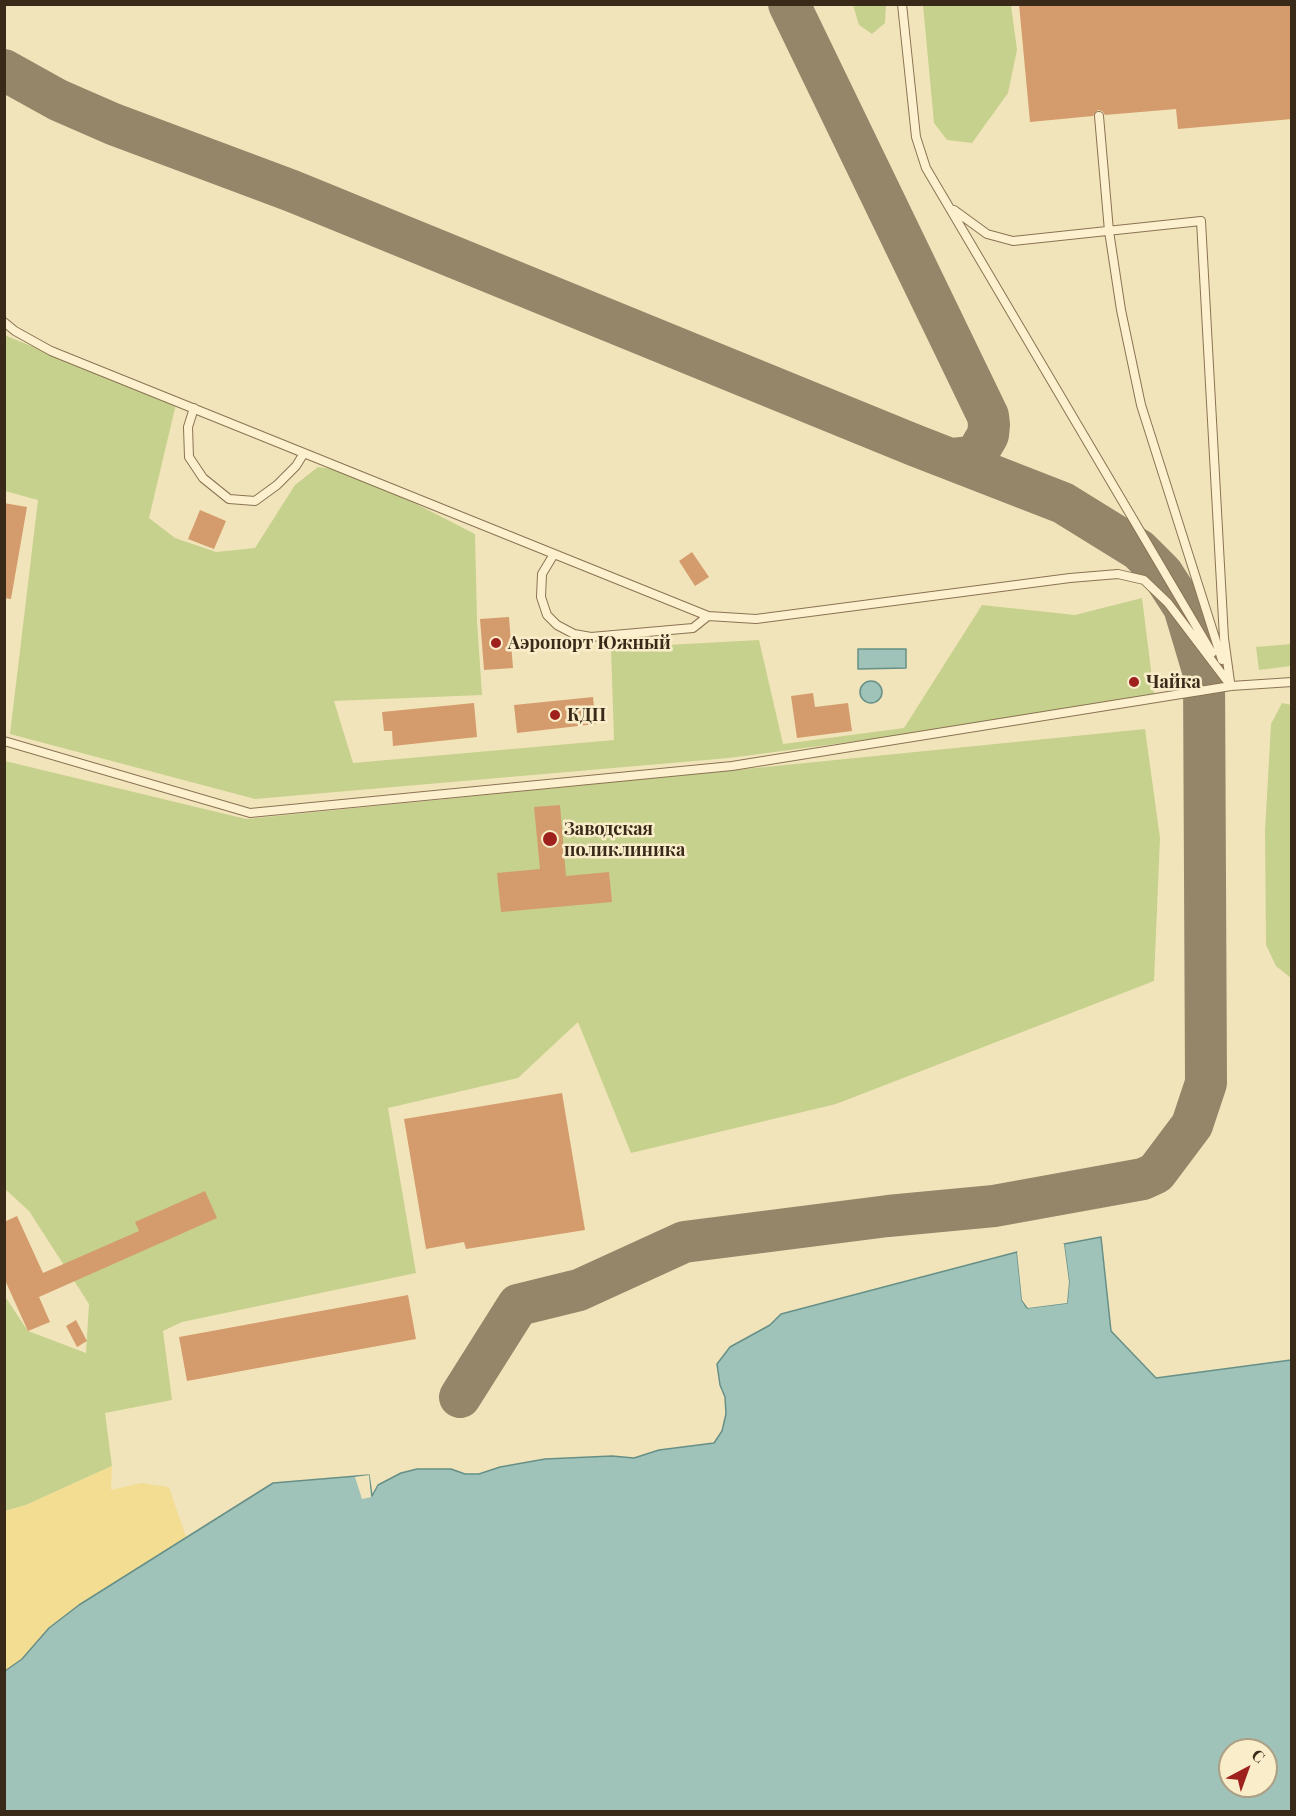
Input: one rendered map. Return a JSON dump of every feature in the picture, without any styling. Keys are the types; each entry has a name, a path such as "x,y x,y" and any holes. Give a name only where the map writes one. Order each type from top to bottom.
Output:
{"lane":[{"path":"902,4 916,137 926,168 1231,686"},
{"path":"1099,116 1109,231 1121,310 1141,405 1231,686"},
{"path":"949,206 987,234 1013,241 1201,221 1224,638 1231,686"},
{"path":"4,322 15,331 51,351 708,616 756,619 1070,578 1118,574 1144,580 1168,603 1231,686"},
{"path":"194,408 188,427 189,458 203,478 229,499 255,501 284,478 296,466 304,453"},
{"path":"554,554 542,574 541,597 547,615 557,625 574,634 591,637 693,628 708,616"},
{"path":"4,741 250,813 732,766 1231,686 1292,682"}],"green space":[{"path":"853,5 886,5 885,23 872,34 859,25"},
{"path":"923,5 1011,5 1017,50 1008,93 972,143 947,140 934,123"},
{"path":"4,335 176,404 149,518 175,538 216,552 255,548 295,485 318,467 354,472 475,534 482,695 334,701 353,763 614,740 611,648 759,640 783,744 904,728 982,605 1075,615 1142,598 1155,702 729,758 255,799 10,734 38,500 5,491"},
{"path":"1291,644 1291,666 1259,670 1256,647"},
{"path":"1282,703 1292,705 1291,978 1276,966 1266,945 1265,831 1271,724"},
{"path":"1145,729 1160,838 1154,981 836,1104 631,1153 578,1022 518,1078 388,1108 416,1273 182,1322 163,1331 172,1400 105,1413 112,1466 26,1505 5,1511 4,1295 28,1331 86,1353 89,1304 29,1211 5,1189 5,761 246,819"}],"sand":[{"path":"112,1466 111,1490 141,1483 169,1487 186,1537 61,1618 49,1628 22,1659 5,1671 5,1511 26,1505"}],"water":[{"path":"858,649 906,649 906,668 858,669"},
{"path":"871,681 879,684 882,692 879,700 871,703 863,700 860,692 863,684"},
{"path":"1101,1237 1111,1331 1156,1378 1291,1360 1291,1811 5,1812 5,1671 22,1659 49,1628 79,1605 273,1483 369,1475 372,1496 378,1485 401,1473 417,1469 451,1469 465,1474 479,1474 500,1467 545,1459 612,1456 634,1458 659,1450 714,1443 722,1431 726,1414 725,1397 720,1385 717,1364 730,1347 770,1325 781,1314 1017,1252 1022,1300 1027,1308 1067,1303 1069,1282 1064,1244"}],"pier":[{"path":"1061,1244 1064,1244 1069,1282 1067,1303 1028,1308 1022,1300 1017,1252 1020,1252 1025,1299 1029,1305 1064,1301 1066,1282"},
{"path":"369,1475 371,1497 362,1499 355,1477"}],"building":[{"path":"1019,4 1292,4 1292,119 1178,129 1176,109 1105,115 1098,110 1093,116 1030,122"},
{"path":"4,503 27,507 11,599 4,598"},
{"path":"200,510 226,521 214,549 188,539"},
{"path":"692,552 709,577 695,586 679,561"},
{"name":"Аэропорт Южный","path":"509,617 513,668 484,670 480,619"},
{"path":"813,693 815,707 848,703 852,731 797,738 791,696"},
{"name":"КДП","path":"593,697 596,724 517,733 514,705"},
{"path":"474,703 477,737 393,746 392,731 384,731 382,712"},
{"name":"Заводская поликлиника","path":"560,805 566,876 609,872 612,902 501,912 497,873 540,869 534,807"},
{"path":"562,1093 585,1230 466,1249 464,1242 426,1249 404,1119"},
{"path":"205,1191 217,1218 39,1297 50,1322 28,1331 4,1278 4,1222 17,1216 43,1273 139,1231 135,1222"},
{"path":"408,1295 416,1339 187,1381 179,1337"},
{"path":"76,1320 87,1341 77,1347 66,1326"}],"taxiway":[{"path":"789,4 988,416 988,435 978,452 972,457 952,459"},
{"path":"4,70 58,100 113,124 292,191 914,445 1063,503 1139,550 1162,573 1184,607 1204,674 1206,1083 1192,1125 1156,1173 1143,1179 994,1206 888,1216 684,1242 579,1290 518,1305 460,1397"}],"place":[{"name":"Аэропорт Южный","path":"496,643"},
{"name":"Чайка","path":"1134,682"},
{"name":"КДП","path":"555,715"},
{"name":"Заводская поликлиника","path":"550,839"}]}
